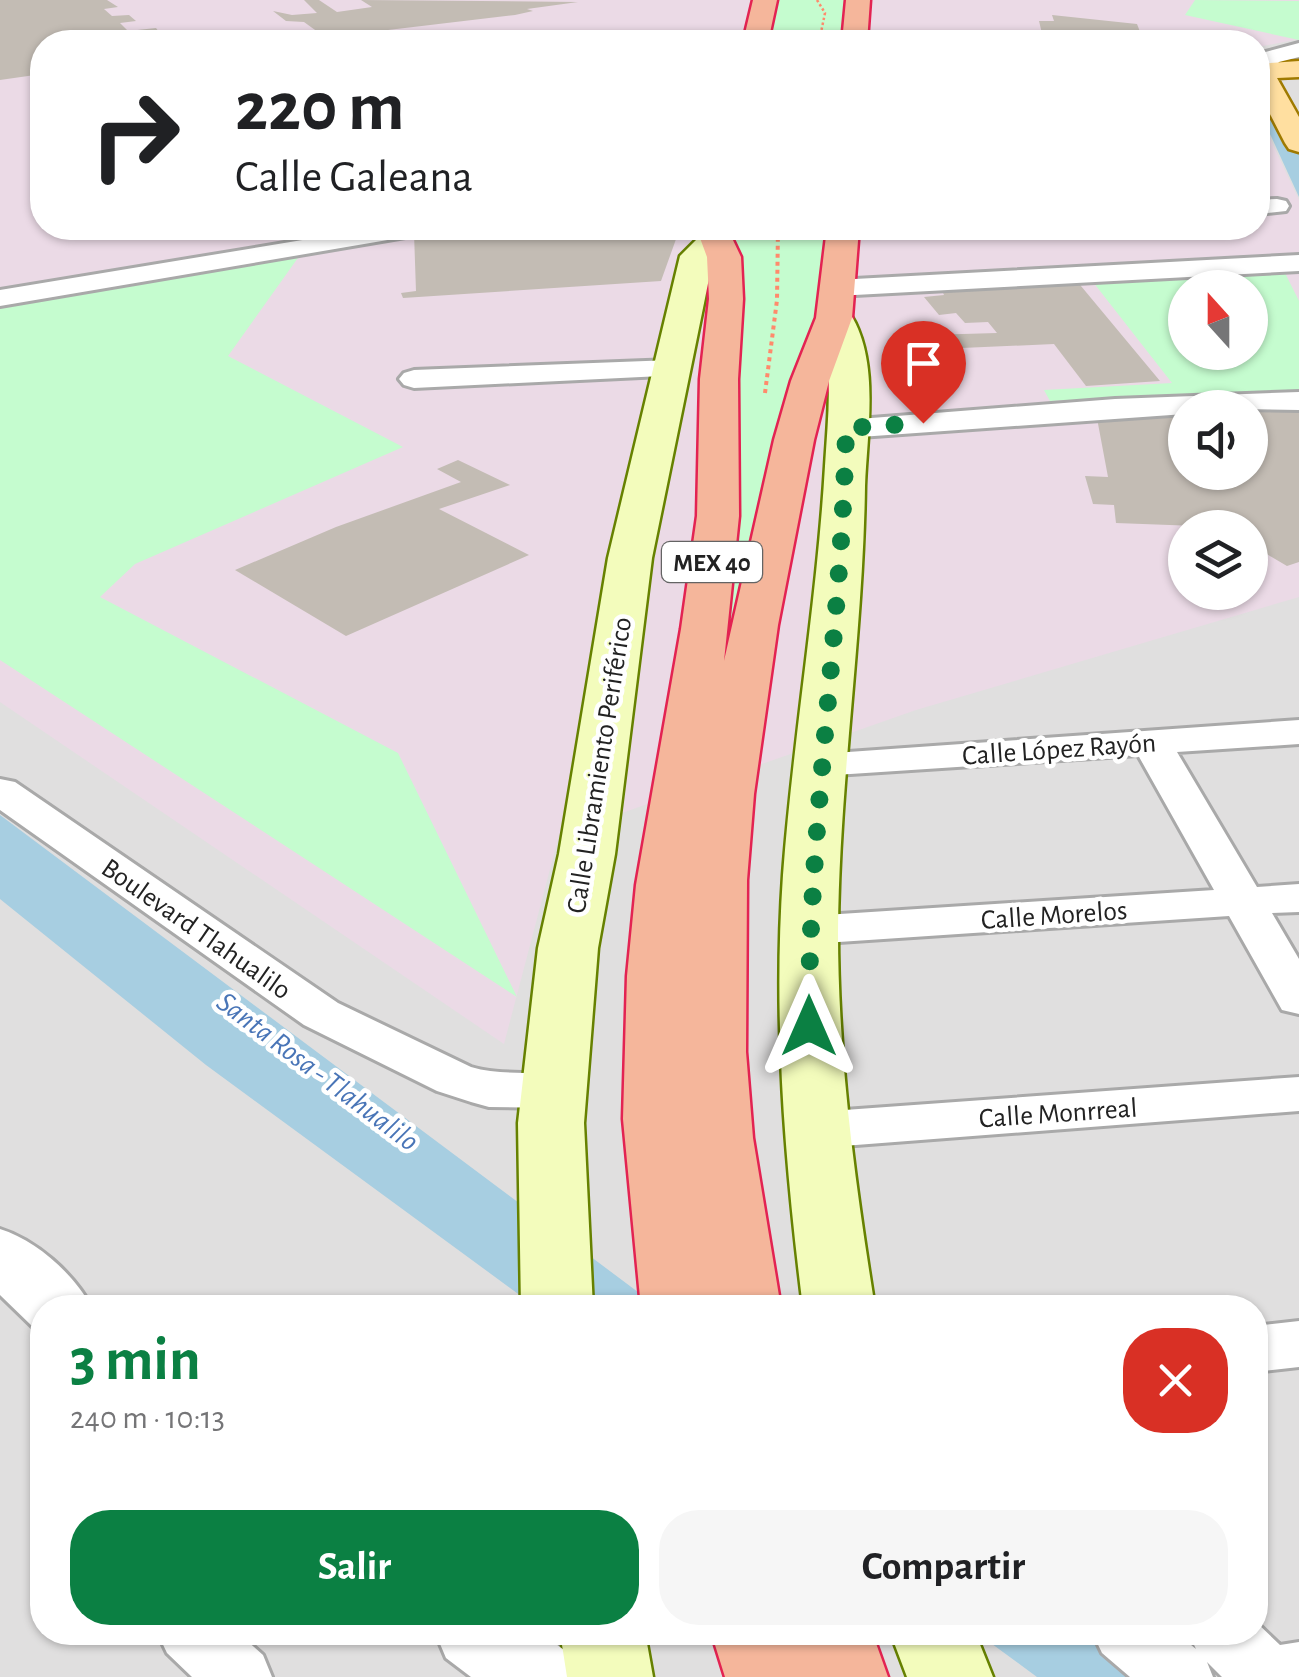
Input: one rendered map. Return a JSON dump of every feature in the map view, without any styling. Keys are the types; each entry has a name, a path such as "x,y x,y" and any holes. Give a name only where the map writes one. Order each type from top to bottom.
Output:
{"highway":[{"path":"759,30 765,0"},
{"path":"856,30 858,0"},
{"name":"MEX 40","path":"676,1295 656,1119 658,976 664,886 705,630 718,516 719,379 726,299 720,240"},
{"name":"MEX 40","path":"743,1295 725,1202 718,1125 714,980 723,840 736,727 754,628 810,382 835,302 841,240"},
{"path":"757,1645 768,1677"},
{"path":"834,1645 846,1677"}],"main road":[{"path":"1270,70 1299,69"},
{"path":"1270,98 1289,150"},
{"name":"Calle Libramiento Periférico","path":"556,1295 553,1107 568,948 587,854 630,558 697,256 712,240"},
{"name":"MEX 40","path":"835,302 849,356 844,539 820,764 809,930 809,1026 837,1295"},
{"path":"604,1645 610,1677"},
{"path":"937,1645 950,1677"}],"street":[{"path":"1270,57 1299,50"},
{"path":"0,298 346,240"},
{"path":"835,302 1299,264"},
{"path":"414,379 672,369"},
{"path":"846,428 1115,408 1299,400"},
{"name":"Calle López Rayón","path":"820,764 1299,732"},
{"path":"1151,742 1299,998"},
{"name":"Boulevard Tlahualilo","path":"0,790 321,1014 454,1079 553,1107"},
{"name":"Calle Morelos","path":"809,930 1299,898"},
{"name":"Calle Monrreal","path":"817,1130 1299,1094"},
{"path":"0,1254 44,1295"},
{"path":"1268,1348 1299,1344"},
{"path":"204,1645 239,1677"},
{"path":"492,1645 536,1677"},
{"path":"1140,1645 1180,1677"},
{"path":"1235,1645 1268,1677 1299,1673"}],"path":[{"path":"817,0 824,13 821,30"},
{"path":"720,423 744,415 765,398 768,348 777,300 778,240"}],"shaded area":[{"path":"0,0 1299,0 1299,1677 0,1677"},
{"path":"0,0 1299,0 1299,39 1270,45 1270,30 30,30 30,240 1270,240 1270,138 1299,200 1299,597 1268,606 1268,510 1168,510 1168,610 1255,610 916,710 559,835 504,1044 0,702"}],"green space":[{"path":"771,0 861,0 862,30 768,30"},
{"path":"1195,0 1299,1 1299,40 1270,34 1270,30 1185,15"},
{"path":"733,240 837,240 828,315 743,663 721,645"},
{"path":"300,255 228,356 403,447 135,564 100,597 398,753 517,997 0,660 0,298"},
{"path":"1284,271 1299,301 1299,390 1168,390 1168,396 1050,401 1044,390 1172,383 1093,282 1168,278 1168,370 1268,370 1268,272"}],"water":[{"path":"1270,100 1299,153 1299,197 1270,134"},
{"name":"Santa Rosa - Tlahualilo","path":"0,815 642,1295 520,1295 206,1065 0,899"},
{"path":"993,1645 1111,1645 1152,1677 1037,1677"}],"building":[{"path":"0,0 107,0 118,7 104,9 112,16 129,15 136,21 120,23 127,30 30,30 30,76 0,80"},
{"path":"304,0 319,0 337,12 372,7 361,0 578,2 527,9 533,11 515,15 388,30 315,30 304,22 286,21 273,11 292,15 317,13"},
{"path":"1052,15 1137,24 1139,30 1041,30 1039,21 1054,21"},
{"path":"414,240 676,240 661,281 403,298 401,293 416,291"},
{"path":"1076,280 1160,381 1086,386 1054,344 939,349 928,335 997,333 988,322 965,323 956,313 939,315 924,297 944,295 940,286"},
{"path":"1299,403 1299,562 1287,566 1268,555 1268,510 1168,510 1168,525 1116,523 1114,505 1093,504 1085,476 1108,477 1096,413 1168,409 1168,490 1268,490 1268,404"},
{"path":"458,460 510,485 439,509 529,555 346,636 235,570 336,527 461,482 437,469"}],"route":[{"path":"809,1026 809,930 820,764 844,539 846,428 923,423"}]}
